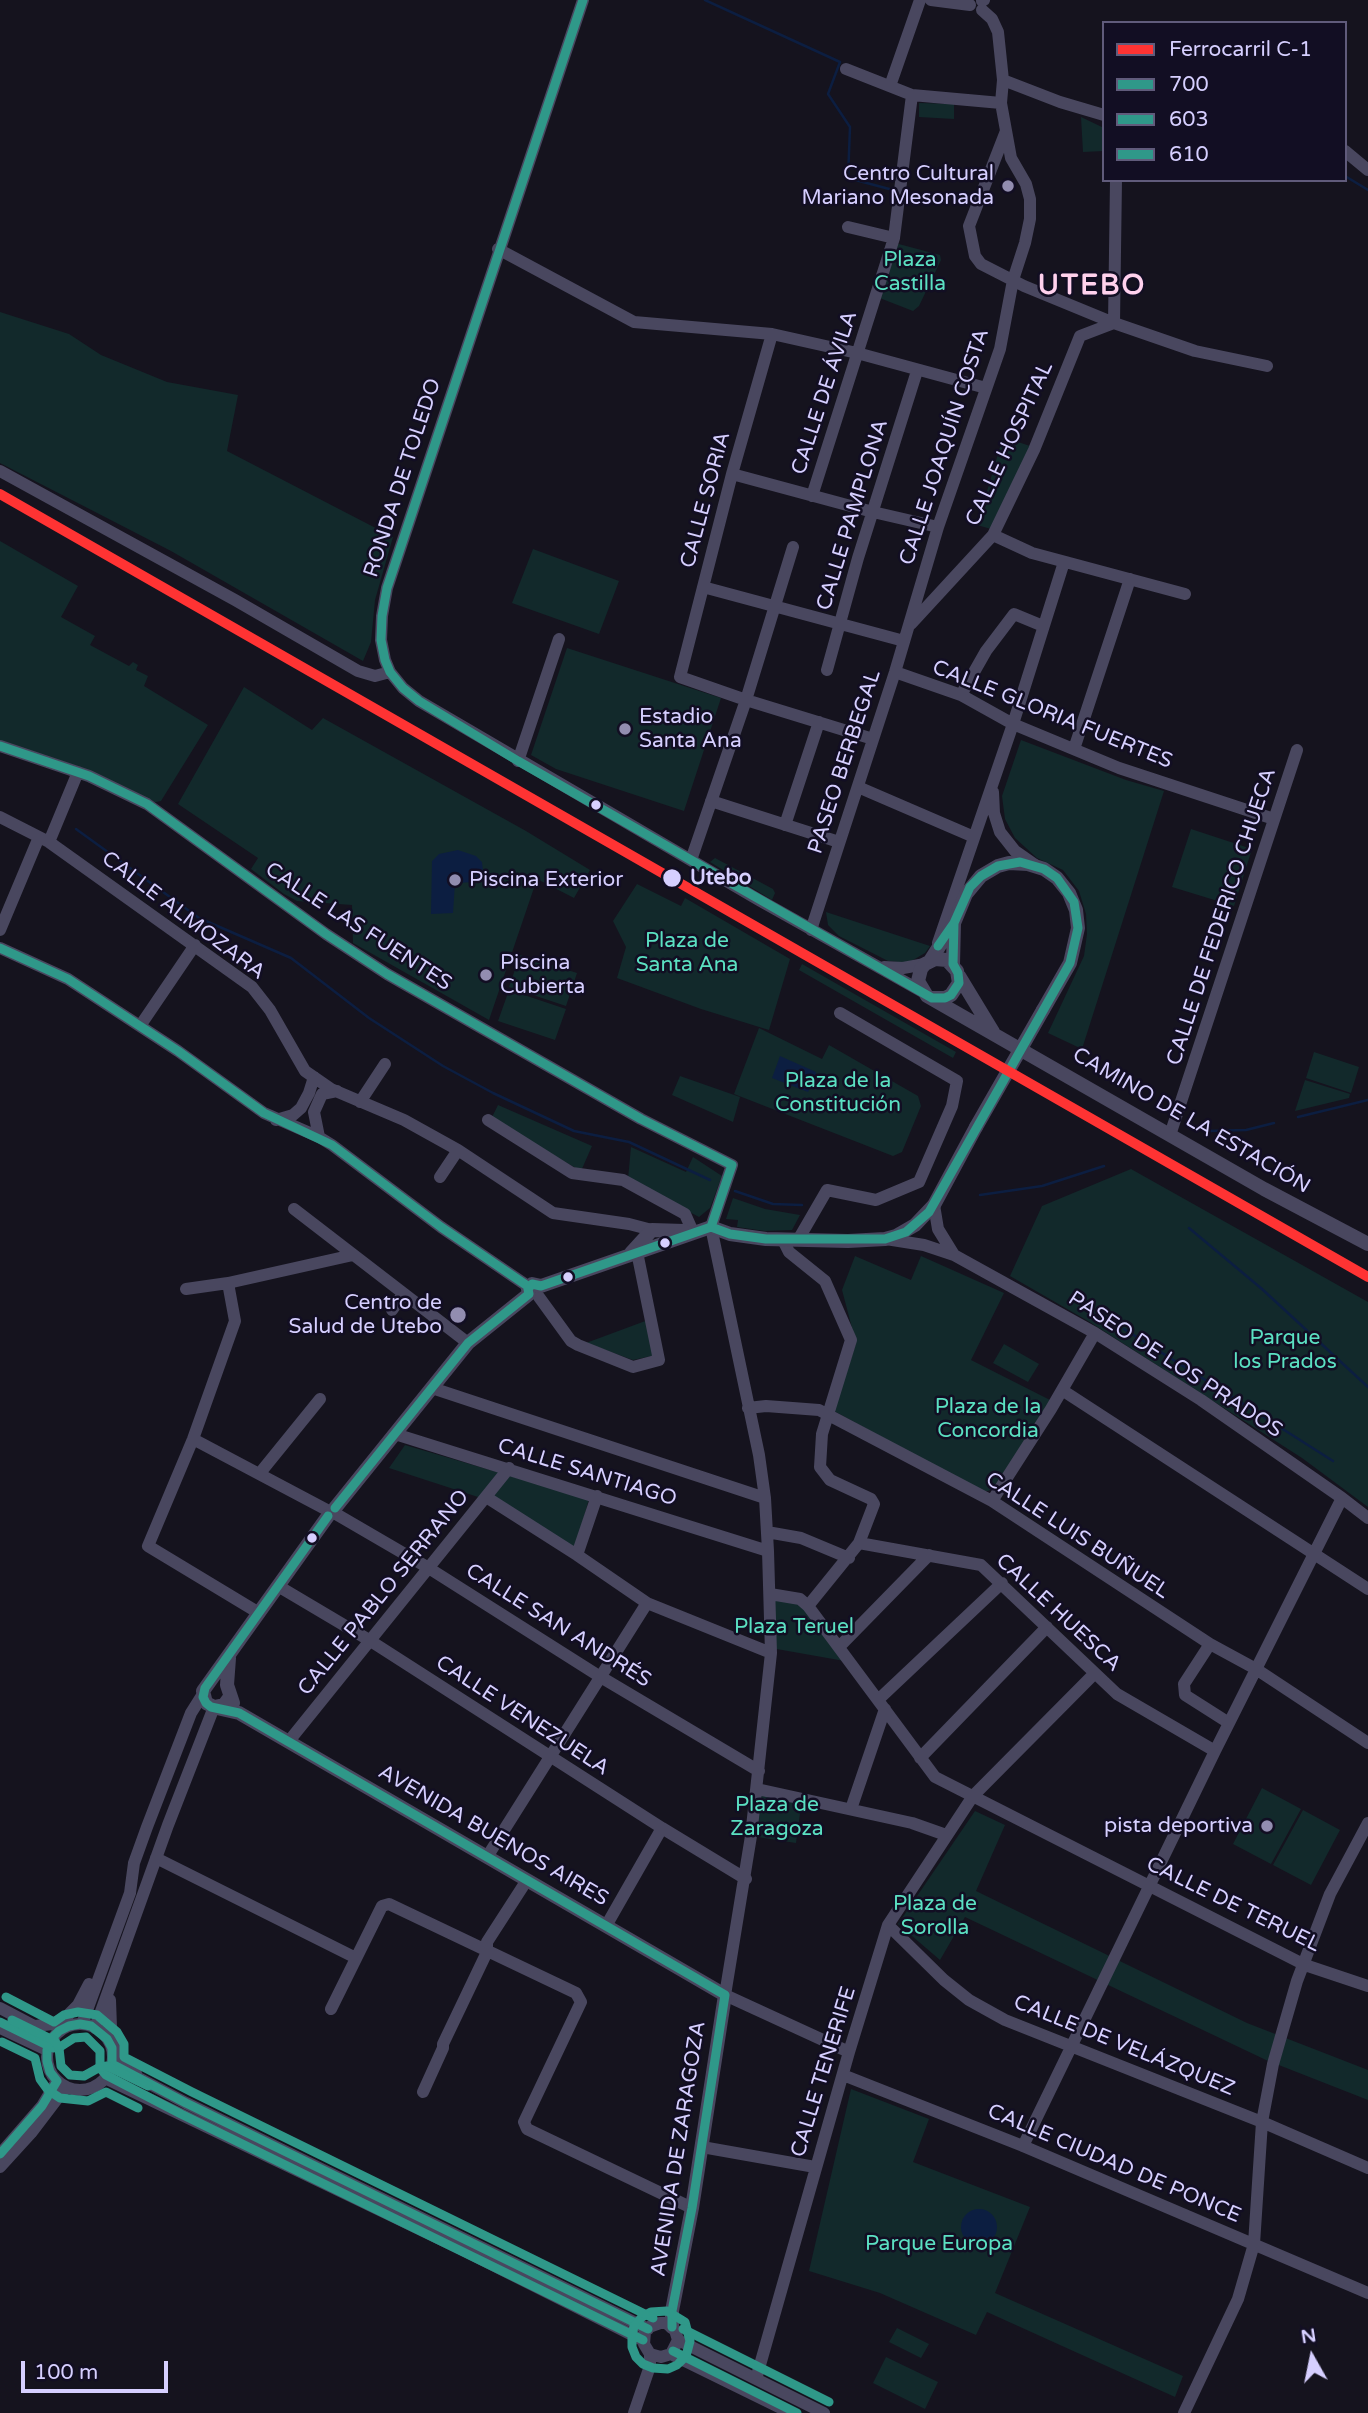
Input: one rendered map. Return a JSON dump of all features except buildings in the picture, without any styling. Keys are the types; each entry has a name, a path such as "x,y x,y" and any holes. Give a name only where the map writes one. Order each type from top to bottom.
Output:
{"street":[{"name":"RONDA DE TOLEDO","path":"583,0 387,588 381,640 390,672 402,688 419,701 518,761 928,995"},
{"path":"890,86 920,0"},
{"path":"931,0 979,3 992,19 998,32 1003,80 1001,103 1006,131 969,226 975,256 982,264 1114,323 1195,351 1267,366"},
{"path":"846,69 912,95 1001,103"},
{"path":"1003,80 1102,114"},
{"name":"CALLE DE ÁVILA","path":"812,496 894,238 912,95"},
{"name":"CALLE JOAQUÍN COSTA","path":"909,625 938,527 1000,349 1013,280 1030,219 1030,199 1026,184 1012,161 1006,131"},
{"path":"1347,153 1368,170"},
{"path":"1114,323 1116,182"},
{"path":"848,227 894,238"},
{"path":"498,249 634,321 772,334 857,353 986,388"},
{"name":"CALLE HOSPITAL","path":"909,625 993,535 1034,450 1080,336 1114,323"},
{"name":"CALLE SORIA","path":"746,700 680,677 732,474 772,334"},
{"name":"CALLE PAMPLONA","path":"827,670 917,371"},
{"path":"0,471 236,600 358,671 375,676 390,672"},
{"path":"732,474 938,527"},
{"path":"993,535 1032,553 1185,594"},
{"path":"691,860 746,700 793,547"},
{"path":"937,946 1013,723 1064,562"},
{"path":"1074,749 1130,579"},
{"path":"703,587 904,641"},
{"path":"961,695 986,652 1014,614 1044,626"},
{"name":"PASEO BERBEGAL","path":"811,930 909,625"},
{"path":"518,761 559,639"},
{"name":"CALLE GLORIA FUERTES","path":"895,672 961,695 1013,723 1119,768 1274,819"},
{"path":"746,700 873,739"},
{"path":"785,825 819,722"},
{"name":"CALLE LAS FUENTES","path":"0,746 78,772 147,804 326,934 387,974 641,1119 732,1165 711,1227"},
{"name":"CALLE DE FEDERICO CHUECA","path":"1170,1135 1297,750"},
{"path":"0,930 78,772"},
{"path":"35,2026 53,2024 66,2016 82,1999 193,1707 332,1512 468,1343 534,1291 633,1254 657,1234 711,1227 736,1236 790,1240 885,1239 906,1232 934,1205 1070,963 1077,937 1074,902 1064,886 1052,873 1015,851 1000,832 995,813 993,781"},
{"path":"858,787 974,837"},
{"path":"711,801 839,842"},
{"name":"CALLE ALMOZARA","path":"0,817 44,840 252,987 270,1010 305,1071 314,1077 360,1102 404,1120 458,1150 553,1213 629,1224 657,1234"},
{"path":"954,923 959,983 946,998 928,995 918,981 919,975 954,923 970,887 989,870 1009,863 1035,865"},
{"path":"819,910 826,938"},
{"path":"140,1026 195,945"},
{"path":"0,948 68,979 276,1120 319,1137 441,1227 534,1291 571,1341 633,1367 659,1360 633,1254"},
{"path":"927,962 942,958 956,970"},
{"name":"RONDA DE TOLEDO","path":"873,964 903,968 927,962"},
{"name":"CAMINO DE LA ESTACIÓN","path":"956,970 994,1033"},
{"name":"CAMINO DE LA ESTACIÓN","path":"928,995 1264,1189 1368,1244"},
{"path":"770,1594 800,1599 808,1606 849,1558 859,1542 874,1503 871,1499 830,1480 822,1471 819,1462 820,1443 850,1347 850,1336 825,1281 789,1252 790,1240 827,1190 877,1200 919,1182 952,1106 957,1081 840,1013"},
{"path":"360,1102 385,1064"},
{"path":"276,1120 293,1115 300,1108 314,1077"},
{"path":"319,1137 314,1112 322,1094 337,1091"},
{"path":"488,1120 572,1173 623,1180 685,1214 693,1231"},
{"path":"440,1177 458,1150"},
{"path":"934,1205 938,1230 954,1255"},
{"path":"294,1209 468,1343"},
{"name":"AVENIDA DE ZARAGOZA","path":"672,2325 746,1879 771,1653 765,1497 759,1455 711,1227"},
{"name":"PASEO DE LOS PRADOS","path":"885,1239 924,1245 954,1255 1095,1333 1201,1400 1368,1518"},
{"path":"186,1289 228,1283 353,1255"},
{"path":"228,1283 235,1321 193,1439 148,1546 259,1613"},
{"path":"392,1310 403,1294"},
{"path":"992,1501 1095,1333"},
{"path":"432,1388 765,1497"},
{"path":"1062,1390 1368,1589"},
{"path":"260,1473 320,1399"},
{"name":"CALLE LUIS BUÑUEL","path":"748,1408 766,1406 819,1410 992,1501 1210,1644 1256,1669 1368,1743"},
{"name":"CALLE SANTIAGO","path":"395,1434 768,1551"},
{"name":"CALLE SAN ANDRÉS","path":"193,1439 332,1512 427,1567 599,1676 759,1771"},
{"name":"CALLE PABLO SERRANO","path":"289,1741 509,1468"},
{"path":"577,1555 597,1496"},
{"path":"486,1497 647,1603 771,1653"},
{"path":"1023,2146 1215,1751 1342,1498"},
{"path":"767,1532 801,1538 849,1558"},
{"name":"CALLE HUESCA","path":"859,1542 981,1565 1117,1695 1215,1751"},
{"path":"839,1647 929,1555"},
{"path":"851,1809 882,1704 1002,1583"},
{"name":"CALLE VENEZUELA","path":"278,1586 369,1640 746,1879"},
{"path":"487,1857 647,1603"},
{"name":"CALLE DE TERUEL","path":"808,1606 935,1777 1305,1965 1368,1986"},
{"path":"920,1758 1047,1627"},
{"path":"1210,1644 1184,1684 1185,1695 1229,1723"},
{"path":"207,1688 206,1703 216,1707 224,1705 228,1691 229,1655"},
{"name":"CALLE TENERIFE","path":"756,2379 815,2167 888,1925 973,1796 1094,1674"},
{"path":"207,1688 221,1682 239,1713"},
{"path":"95,2028 205,1725 216,1707"},
{"name":"AVENIDA BUENOS AIRES","path":"216,1707 239,1713 289,1741 725,1995"},
{"path":"757,1789 912,1823 946,1835"},
{"path":"1184,2413 1238,2300 1254,2244 1262,2122 1273,2064 1297,1981 1330,1894 1368,1823"},
{"path":"606,1926 662,1828"},
{"path":"156,1858 356,1958"},
{"path":"82,2024 130,1893 134,1863"},
{"path":"423,2092 443,2049 443,2043 488,1952 487,1942 527,1880"},
{"path":"331,2008 382,1906 389,1904 576,1993 581,2002 524,2122 527,2129 692,2208"},
{"name":"CALLE DE VELÁZQUEZ","path":"888,1925 944,1980 969,2000 1005,2020 1262,2122 1368,2168"},
{"path":"113,1978 109,2012 115,2043 124,2060 147,2082"},
{"path":"725,1995 849,2052"},
{"path":"0,2008 55,2036"},
{"path":"82,2024 95,2028 112,2048 111,2064 105,2078 87,2089 61,2084 50,2072 47,2061 47,2050 55,2036 69,2025 82,2024"},
{"path":"0,2028 47,2050"},
{"path":"111,2064 646,2335 657,2358 791,2413"},
{"name":"CALLE CIUDAD DE PONCE","path":"843,2075 1023,2146 1368,2293"},
{"path":"105,2078 565,2301 646,2335"},
{"path":"0,2154 61,2084"},
{"path":"0,2167 31,2133 61,2084"},
{"path":"702,2147 815,2167"},
{"path":"646,2335 654,2324 672,2325 756,2379 824,2413"},
{"path":"634,2413 672,2325"}],"green space":[{"path":"919,103 954,104 954,119 919,117"},
{"path":"1081,117 1102,127 1102,151 1083,152"},
{"name":"Plaza Castilla","path":"895,243 940,255 941,260 919,306 913,311 877,297"},
{"path":"0,312 69,334 101,355 167,382 238,395 227,451 393,537 375,600 371,642 363,661 171,551 0,463"},
{"path":"1003,437 1033,447 991,529 977,525"},
{"path":"0,541 78,586 61,617 95,636 90,645 129,666 133,662 138,665 136,670 148,676 144,686 208,725 161,801 147,804 0,750"},
{"path":"533,549 619,581 599,634 512,603"},
{"name":"Estadio Santa Ana","path":"567,648 721,698 684,811 556,769 531,755"},
{"path":"244,687 312,730 323,718 526,831 590,870 574,898 537,879 489,1020 353,943 352,905 297,901 284,894 251,869 258,858 178,804"},
{"path":"1021,740 1126,780 1164,791 1082,1049 1048,1033 1084,956 1086,914 1079,891 1063,870 1037,858 1015,838 1005,819 1002,796"},
{"path":"1191,829 1252,849 1234,906 1172,887"},
{"path":"715,858 773,889 775,893 772,900 710,862"},
{"name":"Plaza de Santa Ana","path":"637,884 681,906 685,898 790,959 769,1030 701,1009 617,978 626,947 613,921"},
{"path":"826,912 930,946 925,953 908,963 888,961 839,936 828,925"},
{"path":"520,955 577,973 566,1006 509,987"},
{"path":"802,964 956,1052 953,1058 799,970"},
{"path":"509,990 566,1009 555,1040 498,1021"},
{"name":"Plaza de la Constitución","path":"759,1028 822,1059 829,1045 918,1096 921,1106 902,1152 893,1156 734,1094"},
{"path":"1314,1052 1359,1067 1351,1093 1306,1078"},
{"path":"680,1076 740,1097 733,1122 672,1095"},
{"path":"1305,1080 1350,1094 1349,1098 1295,1111"},
{"path":"498,1105 592,1146 581,1171 491,1119"},
{"path":"631,1147 686,1172 693,1157 722,1176 710,1208 699,1217 628,1179"},
{"name":"Parque los Prados","path":"1131,1169 1368,1302 1368,1507 1302,1458 1088,1321 1010,1276 1042,1206"},
{"path":"733,1198 765,1209 800,1215 792,1230 765,1231 737,1227 738,1220 726,1219"},
{"name":"Plaza de la Concordia","path":"855,1256 911,1280 921,1256 1004,1293 971,1360 1052,1401 995,1488 981,1491 834,1411 856,1343 842,1290"},
{"path":"648,1320 656,1355 633,1360 586,1343"},
{"path":"1004,1344 1039,1364 1028,1382 993,1363"},
{"path":"405,1445 589,1499 575,1549 478,1497 389,1468"},
{"name":"Plaza Teruel","path":"770,1594 800,1599 850,1662 771,1648"},
{"name":"pista deportiva","path":"1262,1788 1301,1809 1271,1864 1233,1844"},
{"name":"Plaza de Zaragoza","path":"757,1789 802,1799 796,1843 751,1836"},
{"name":"pista deportiva","path":"1303,1810 1340,1830 1311,1885 1273,1865"},
{"name":"Plaza de Sorolla","path":"975,1811 1005,1825 976,1891 1247,2023 1368,2070 1368,2100 1266,2060 965,1917 940,1960 898,1924"},
{"name":"Parque Europa","path":"851,2089 929,2119 913,2162 1030,2207 995,2293 1183,2376 1175,2397 987,2312 976,2335 880,2293 809,2271"},
{"path":"897,2328 929,2344 921,2358 889,2342"},
{"path":"886,2357 938,2382 925,2409 873,2383"}],"water":[{"name":"Piscina Exterior","path":"458,850 476,856 482,862 483,871 475,882 455,883 453,913 431,914 432,861 439,854"},
{"path":"780,1056 816,1072 813,1088 808,1092 772,1078"},
{"path":"979,2209 992,2214 997,2227 992,2240 979,2245 966,2240 961,2227 966,2214"}],"waterway":[{"path":"705,0 840,62 828,94 850,127 848,178 893,190"},
{"path":"1347,177 1368,190"},
{"path":"76,829 199,918 291,958 369,1018 443,1066 574,1131 629,1142 710,1180"},
{"path":"1298,1117 1368,1100"},
{"path":"1209,1131 1246,1130 1274,1123"},
{"path":"980,1195 1042,1186 1104,1166"},
{"path":"735,1191 773,1204 802,1205"},
{"path":"1189,1228 1262,1289 1368,1387"},
{"path":"1124,1329 1210,1383"},
{"path":"1215,1386 1333,1461"}],"rail line":[{"name":"C-1","path":"0,494 1368,1277"}],"transit line":[{"name":"700","path":"583,0 387,588 381,640 385,660 390,672 403,688 419,701 518,761 932,998 951,995 959,983 953,964 954,923"},
{"name":"700","path":"0,746 89,776 147,804 326,934 387,974 641,1119 732,1165 711,1227"},
{"name":"700","path":"711,1227 730,1234 766,1239 885,1239 906,1232 929,1212 1070,963 1078,928 1074,902 1057,878 1044,869 1020,862 998,866 981,876 970,887 954,923 938,946"},
{"name":"700","path":"0,948 68,979 178,1051 264,1113 332,1145 441,1227 529,1287"},
{"name":"700","path":"529,1294 528,1289 532,1284 541,1286 711,1227"},
{"name":"700","path":"335,1508 468,1343 529,1294"},
{"name":"700","path":"328,1516 205,1688 203,1697 206,1703 211,1707 239,1713 725,1995"},
{"name":"700","path":"672,2327 672,2311 692,2208 725,1995"},
{"name":"610","path":"6,1997 54,2022 64,2015 78,2012 97,2015 117,2032 124,2044 124,2057 653,2318"},
{"name":"610","path":"12,2020 55,2041 59,2048 61,2066 70,2075 84,2076 107,2066 148,2086"},
{"name":"603","path":"0,2022 53,2048 60,2047 74,2038 86,2037 100,2051 100,2068 106,2075 643,2340"},
{"name":"700","path":"0,2154 42,2106 57,2081 50,2072 47,2061 51,2039 69,2026 91,2026 107,2039 112,2048 112,2064 186,2103 648,2329"},
{"name":"603","path":"2,2042 35,2058 40,2079 48,2090 60,2098 88,2101 106,2092 138,2108"},
{"name":"603","path":"677,2365 668,2369 653,2368 636,2357 632,2336 634,2326 642,2317 651,2312 667,2311 685,2322 690,2341 686,2356 679,2363"},
{"name":"610","path":"683,2329 829,2402"},
{"name":"603","path":"673,2351 797,2413"}],"place":[{"name":"Centro Cultural Mariano Mesonada","path":"1008,186"},
{"name":"Estadio Santa Ana","path":"625,729"},
{"name":"Utebo","path":"672,878"},
{"name":"Piscina Exterior","path":"455,880"},
{"name":"Piscina Cubierta","path":"486,975"},
{"name":"Centro de Salud de Utebo","path":"458,1315"},
{"name":"pista deportiva","path":"1267,1826"}],"district":[{"name":"UTEBO","path":"1092,287"}]}
